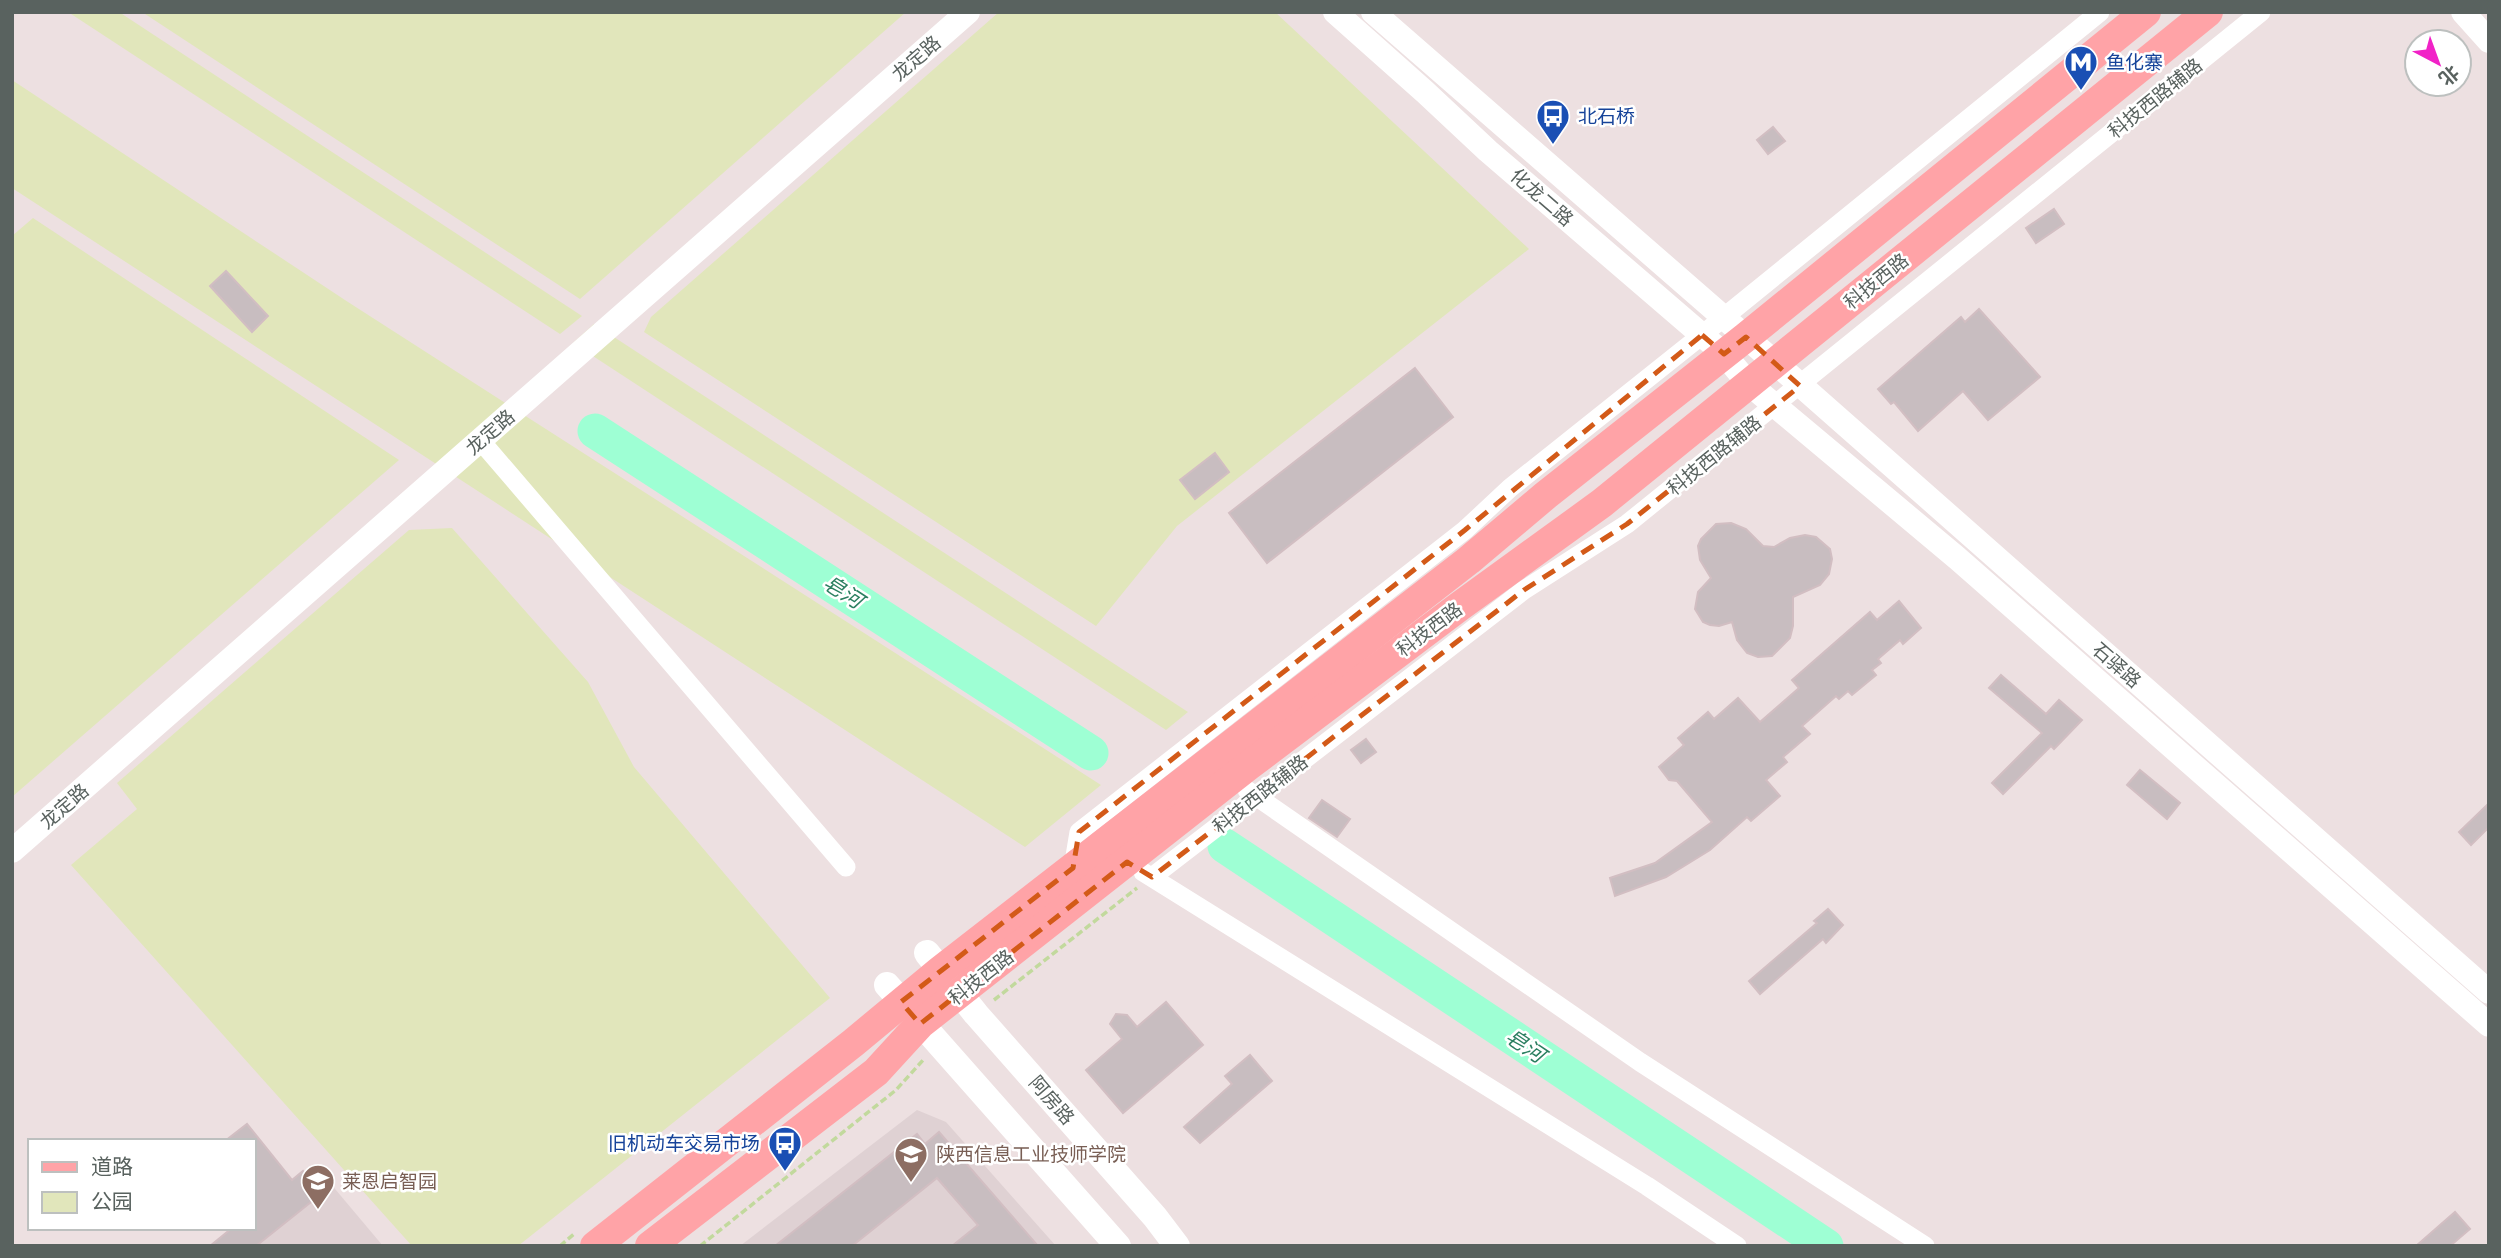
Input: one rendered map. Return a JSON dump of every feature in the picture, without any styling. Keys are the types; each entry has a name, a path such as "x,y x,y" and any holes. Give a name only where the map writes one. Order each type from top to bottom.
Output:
{"main road":[{"name":"科技西路","path":"650,1246 876,1072 903,1004 934,962 1073,868 1458,568 1546,495 1724,336 2146,12"},
{"name":"科技西路","path":"595,1246 903,1004 960,993 1139,870 1231,779 1460,606 1602,503 2208,12"},
{"name":"阿房路","path":"934,962 1155,1217 1177,1246"},
{"path":"903,1004 1118,1246"}],"street":[{"name":"龙定路","path":"12,851 968,12"},
{"name":"化龙二路","path":"1335,12 1488,150 1724,336"},
{"name":"化龙二路","path":"1373,12 1724,336 1748,383"},
{"path":"1724,336 2100,12"},
{"name":"科技西路辅路","path":"1139,870 1257,797 1524,590 1627,524 2261,12"},
{"path":"2463,12 2489,41"},
{"name":"石驿路","path":"1724,336 1773,363 1800,386 2489,992"},
{"name":"石驿路","path":"1748,383 1956,558 2489,1025"},
{"path":"480,440 846,867"},
{"path":"1231,779 1640,1062 1925,1246"},
{"path":"1139,870 1647,1186 1737,1246"}],"highlighted area":[{"path":"1702,335 1724,354 1746,337 1800,386 1627,524 1524,590 1152,877 1127,862 920,1024 901,1002 1073,868 1079,832 1465,530"}],"shaded area":[{"name":"陕西信息工业技师学院","path":"917,1110 946,1122 1056,1246 740,1246"},
{"name":"莱恩启智园","path":"325,1177 383,1246 239,1246"}],"green space":[{"path":"68,12 119,12 582,316 560,334"},
{"path":"142,12 906,12 580,299"},
{"path":"999,12 1275,12 1529,249 1177,526 1096,626 644,332 651,317"},
{"path":"12,80 348,302 1101,785 1025,847 12,188","holes":["226,271 268,316 253,331 210,287"]},
{"path":"33,218 399,460 12,797 12,236"},
{"path":"594,324 1188,712 1166,730 573,343"},
{"path":"452,528 588,682 634,767 830,998 518,1246 412,1246 71,865 137,809 117,783 409,530"}],"building":[{"path":"1773,127 1785,141 1768,154 1757,140"},
{"path":"2054,209 2064,224 2036,243 2026,228"},
{"path":"226,271 268,316 252,332 210,286"},
{"path":"1979,309 2040,377 1988,420 1963,391 1918,431 1894,402 1891,404 1878,389 1961,317 1965,322"},
{"path":"1415,368 1453,417 1267,563 1229,513"},
{"path":"1215,453 1229,472 1195,499 1180,480"},
{"path":"1731,523 1746,529 1763,546 1774,547 1790,538 1805,535 1816,537 1830,549 1832,559 1829,574 1820,585 1793,597 1793,626 1790,638 1772,656 1758,657 1747,653 1737,640 1732,622 1719,626 1710,625 1703,622 1695,609 1698,592 1711,578 1700,560 1698,546 1701,539 1716,524"},
{"path":"1899,601 1921,628 1903,644 1900,640 1878,659 1881,663 1872,670 1876,675 1852,695 1848,691 1839,699 1836,696 1802,726 1810,734 1783,757 1787,762 1766,780 1780,796 1751,821 1747,817 1710,850 1666,877 1615,896 1610,878 1655,863 1712,822 1677,781 1669,780 1659,767 1684,745 1678,738 1708,712 1714,719 1738,698 1760,722 1799,688 1792,680 1870,612 1877,620"},
{"path":"2001,675 2046,714 2059,700 2082,720 2054,749 2051,746 2003,794 1992,783 2042,733 1989,688"},
{"path":"1366,739 1376,752 1361,763 1351,750"},
{"path":"2140,770 2180,803 2167,819 2127,785"},
{"path":"1322,800 1350,819 1337,837 1309,818"},
{"path":"2489,803 2489,827 2471,845 2459,832"},
{"path":"1828,909 1843,925 1826,943 1823,939 1760,994 1749,981 1817,923 1814,921"},
{"path":"1166,1002 1203,1045 1123,1113 1086,1070 1122,1039 1110,1024 1116,1014 1127,1015 1137,1027"},
{"path":"1250,1055 1272,1081 1200,1143 1184,1127 1232,1084 1225,1076"},
{"path":"247,1124 292,1180 303,1171 321,1194 256,1246 210,1246 230,1230 256,1230 256,1139 228,1139"},
{"path":"939,1132 1038,1246 952,1246 978,1225 937,1178 852,1246 775,1246 917,1134 925,1144"},
{"path":"2455,1212 2470,1229 2450,1246 2416,1246"}],"waterway":[{"name":"皂河","path":"595,431 1091,753"},
{"name":"皂河","path":"1225,846 1826,1246"}],"place":[{"name":"鱼化寨","path":"2081,92"},
{"name":"北石桥","path":"1553,146"},
{"name":"旧机动车交易市场","path":"785,1173"},
{"name":"陕西信息工业技师学院","path":"911,1184"},
{"name":"莱恩启智园","path":"318,1211"}]}
